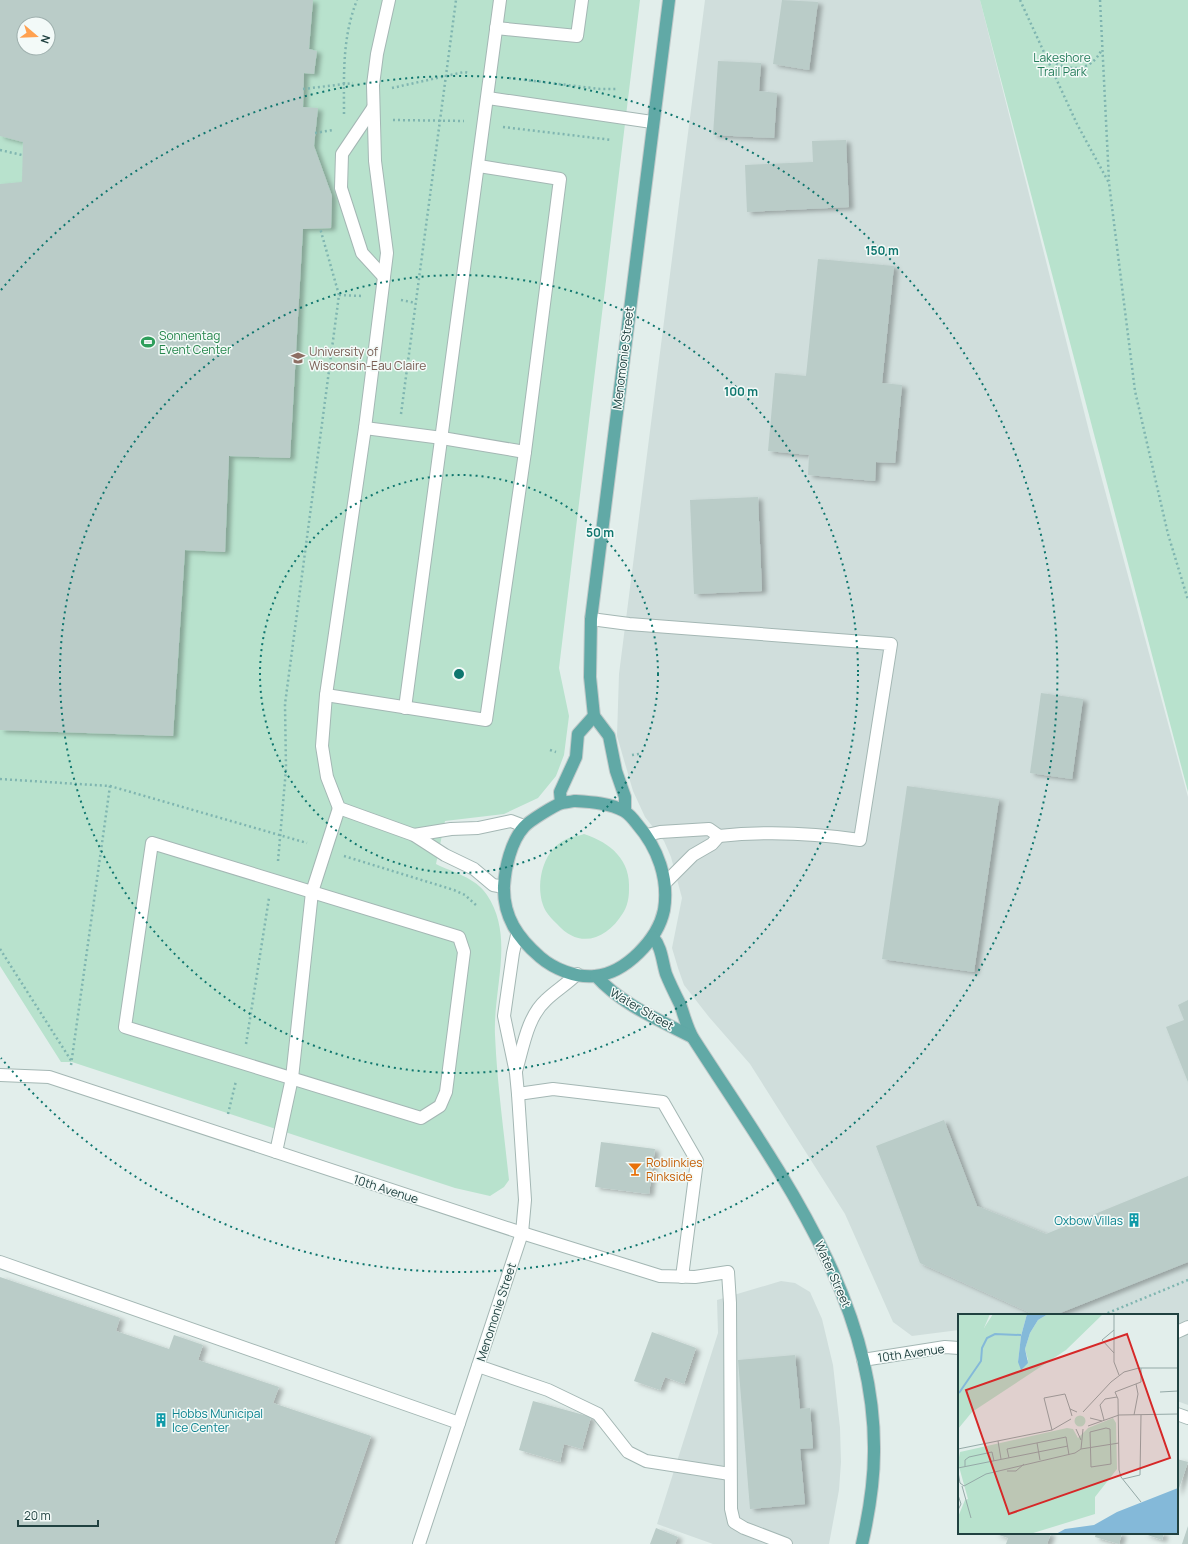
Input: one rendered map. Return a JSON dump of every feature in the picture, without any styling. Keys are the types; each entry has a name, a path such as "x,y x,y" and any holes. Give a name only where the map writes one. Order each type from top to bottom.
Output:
{"main road":[{"name":"Menomonie Street","path":"594,716 590,676 591,619 652,122 669,0"},
{"path":"561,803 560,792 576,757 578,734 594,716 609,736 616,771 625,798 625,811"},
{"path":"591,802 625,811 647,835 659,858 665,883 664,911 653,937 636,957 615,970 596,976 577,974 551,966 517,935 507,907 504,887 507,864 513,845 524,826 561,803 591,802"},
{"name":"Water Street","path":"653,937 659,945 666,975 692,1036 714,1067 808,1220 836,1278 850,1312 863,1360 871,1404 874,1451 872,1497 862,1544"},
{"name":"Water Street","path":"596,976 608,990 655,1018 692,1036"}],"street":[{"path":"276,1152 292,1078 312,892 339,808 327,777 322,746 326,695 365,428 387,253 375,161 373,85 377,54 389,0"},
{"path":"405,708 479,166 500,0"},
{"path":"496,28 577,36 582,0"},
{"path":"488,98 652,122"},
{"path":"373,108 342,154 341,188 362,254 384,277"},
{"path":"326,695 486,720 525,452 560,179 479,166"},
{"path":"365,428 442,438 525,452"},
{"path":"591,619 629,624 891,644 860,840 814,834 746,833 719,836 709,829 660,832 647,835"},
{"path":"339,808 414,835 445,855 474,869 493,885 504,887"},
{"path":"414,835 451,829 478,828 511,821 524,826"},
{"path":"665,883 693,856 712,844 719,836"},
{"path":"152,843 459,937 464,952 446,1092 440,1106 421,1118 292,1078 125,1027 152,843"},
{"name":"Menomonie Street","path":"419,1544 522,1234 525,1200 518,1094 516,1073 504,1016 517,935"},
{"name":"Menomonie Street","path":"516,1073 530,1024 537,1010 545,1001 577,974"},
{"name":"10th Avenue","path":"0,1075 49,1077 522,1234 660,1276 695,1277 728,1272 730,1303 730,1474"},
{"path":"518,1094 552,1089 663,1102 697,1161 682,1277"},
{"path":"0,1262 459,1423"},
{"path":"1178,1332 1188,1327"},
{"name":"10th Avenue","path":"863,1360 945,1347 958,1348"},
{"path":"478,1366 548,1390 598,1414 628,1452 646,1461 730,1474 731,1509 734,1522 744,1528 786,1544"},
{"path":"1178,1414 1188,1418"}],"path":[{"path":"344,120 345,40 350,17 357,0"},
{"path":"401,418 456,0"},
{"path":"1020,0 1077,124 1109,183"},
{"path":"1100,0 1109,183 1135,391 1168,534 1188,600"},
{"path":"1046,58 1060,67 1074,68 1089,65 1098,59 1103,48"},
{"path":"389,88 464,72 476,74"},
{"path":"503,77 600,89 616,89"},
{"path":"303,89 358,83"},
{"path":"389,120 470,121"},
{"path":"497,126 612,140"},
{"path":"315,133 337,129"},
{"path":"0,150 22,155"},
{"path":"278,864 286,769 285,704 339,295 320,228"},
{"path":"339,295 368,296"},
{"path":"394,299 416,303"},
{"path":"0,779 110,786 310,844"},
{"path":"0,949 72,1062 110,786"},
{"path":"338,854 454,890 465,895 477,906"},
{"path":"246,1048 270,891"},
{"path":"228,1114 237,1075"},
{"path":"1105,1314 1188,1280"}],"shaded area":[{"path":"705,0 980,0 1091,439 1188,797 1188,1405 1178,1401 1178,1314 958,1314 958,1330 912,1336 893,1322 845,1214 750,1064 709,1017 684,985 672,948 682,898 671,857 664,841 645,817 633,791 617,736 619,674"},
{"path":"781,1281 795,1283 810,1292 822,1319 833,1365 840,1428 841,1462 839,1490 829,1544 713,1544 657,1524 718,1333 717,1300"}],"green space":[{"name":"University of Wisconsin-Eau Claire","path":"0,0 640,0 559,668 569,716 564,755 556,776 538,798 504,814 445,821 436,864 464,876 482,889 487,895 495,911 500,928 501,963 495,1017 495,1035 499,1089 509,1180 504,1187 490,1196 455,1188 72,1062 61,1062 0,966"},
{"name":"Lakeshore Trail Park","path":"980,0 1188,0 1188,792"},
{"path":"584,834 603,842 623,861 629,879 629,890 626,908 617,922 601,935 584,939 575,937 566,932 549,915 543,905 540,886 544,866 553,849 560,842"}],"building":[{"name":"Sonnentag Event Center","path":"0,0 313,0 309,49 317,51 314,74 304,73 303,107 318,108 314,146 332,196 331,228 303,229 290,458 229,456 225,552 185,550 173,736 0,730 0,184 22,182 23,142 0,136"},
{"path":"782,0 818,2 809,70 773,64"},
{"path":"718,61 761,63 759,91 777,93 774,138 713,135"},
{"path":"846,140 849,207 747,212 745,165 813,162 812,141"},
{"path":"818,259 894,266 882,383 902,385 895,463 876,462 875,481 808,475 809,455 768,451 775,373 806,376"},
{"path":"758,497 762,591 694,594 690,500"},
{"path":"1041,693 1083,699 1072,779 1030,773"},
{"path":"907,786 999,799 974,972 882,959"},
{"path":"1188,1000 1188,1082 1166,1027 1184,1020 1178,1005"},
{"name":"Oxbow Villas","path":"944,1120 977,1206 1046,1234 1188,1176 1188,1262 1058,1314 1033,1314 920,1263 876,1146"},
{"path":"601,1142 655,1149 649,1194 595,1187"},
{"name":"Hobbs Municipal Ice Center","path":"0,1277 120,1318 116,1331 169,1349 174,1335 203,1345 198,1360 279,1387 273,1403 371,1436 334,1544 0,1544"},
{"path":"652,1332 696,1348 684,1384 665,1377 660,1390 634,1381"},
{"path":"795,1355 800,1409 810,1408 813,1448 800,1449 805,1504 750,1509 738,1360"},
{"path":"533,1401 591,1417 582,1449 564,1444 560,1462 519,1450"},
{"path":"1178,1459 1188,1462 1178,1491"},
{"path":"1188,1526 1188,1544 1182,1544"},
{"path":"656,1528 678,1537 675,1544 650,1544"},
{"path":"996,1534 1051,1534 1047,1544 1006,1544 1008,1538"},
{"path":"1096,1534 1122,1534 1119,1544 1095,1537"},
{"path":"1145,1534 1164,1534 1162,1540"}],"place":[{"name":"Sonnentag Event Center","path":"148,342"},
{"name":"University of Wisconsin-Eau Claire","path":"298,358"},
{"name":"Roblinkies Rinkside","path":"635,1169"},
{"name":"Oxbow Villas","path":"1134,1220"},
{"name":"Hobbs Municipal Ice Center","path":"161,1420"}]}
